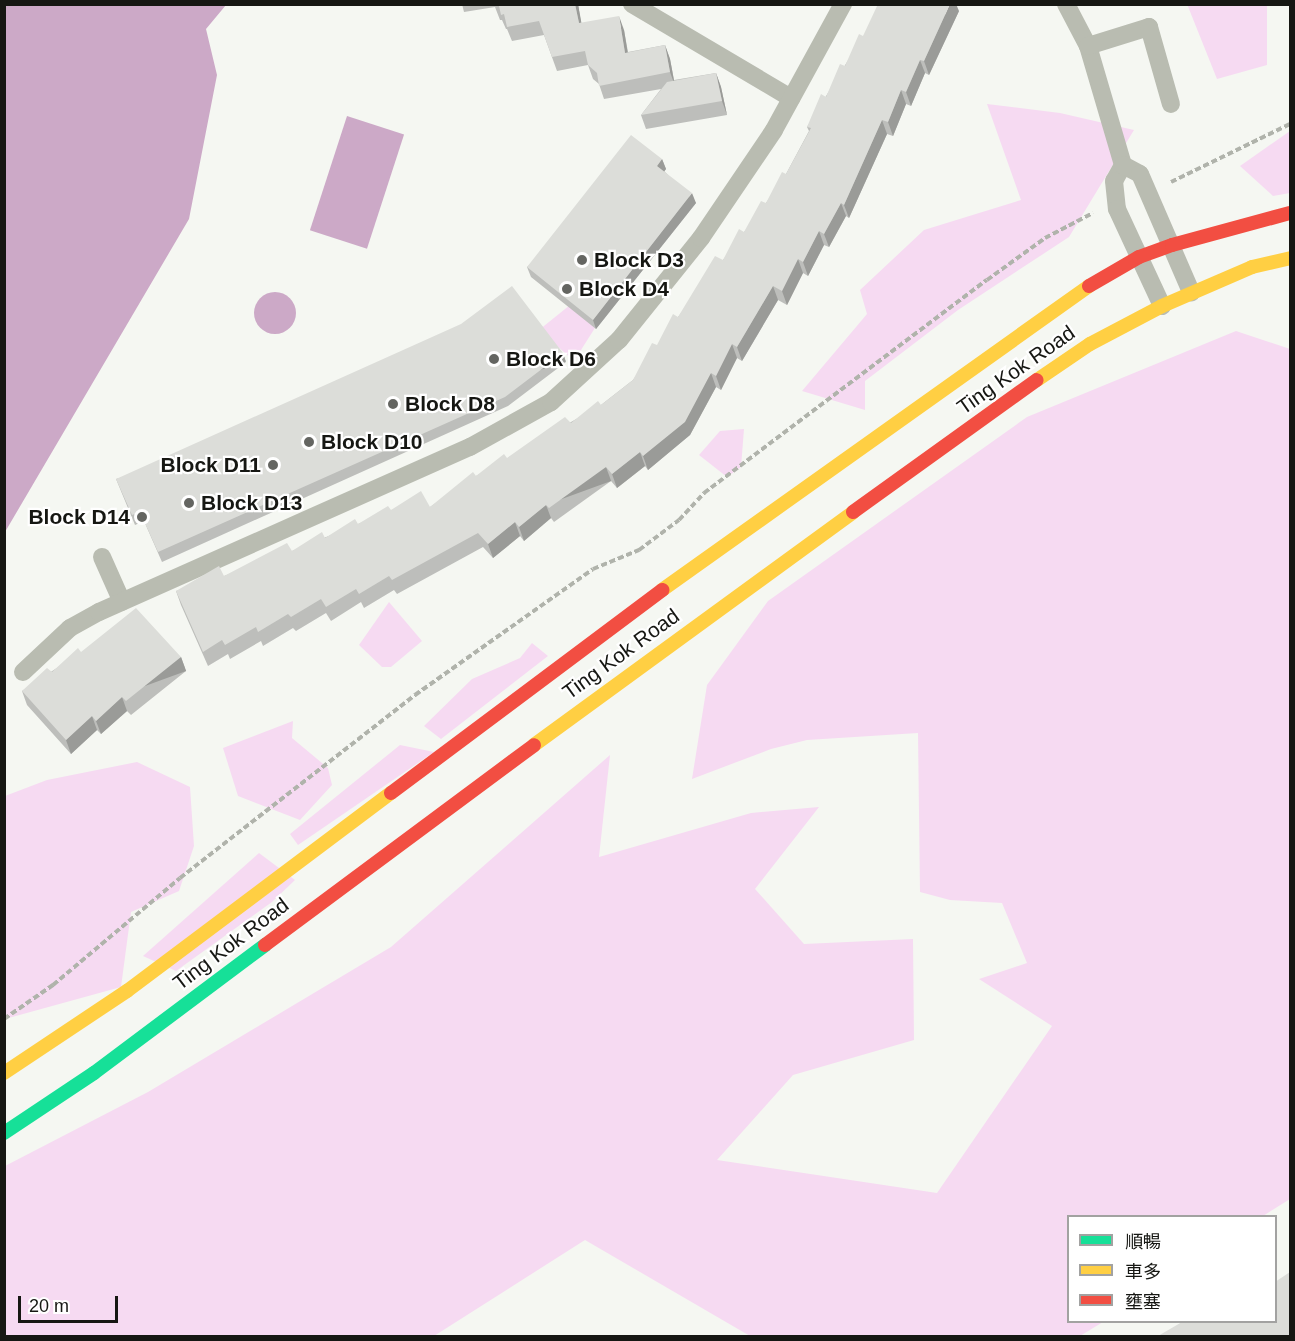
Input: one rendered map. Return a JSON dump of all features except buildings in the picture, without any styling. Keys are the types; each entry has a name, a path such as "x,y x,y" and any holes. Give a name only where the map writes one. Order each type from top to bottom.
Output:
{"main road":[{"name":"Ting Kok Road","path":"4,1073 127,991 633,611 1087,287 1139,257 1172,244 1290,213"},
{"name":"Ting Kok Road","path":"4,1133 94,1073 572,716 1008,400 1090,344 1191,292 1252,267 1290,258"}],"lane":[{"path":"632,4 791,98"},
{"path":"23,672 70,628 122,602 470,447 551,402 611,349 662,291 739,185 843,4"},
{"path":"1066,4 1088,46 1123,165 1140,174 1191,292"},
{"path":"1088,46 1149,27 1171,104"},
{"path":"1123,165 1114,181 1117,209 1162,306"},
{"path":"102,557 122,602"}],"path":[{"path":"1150,195 1290,124"},
{"path":"4,1019 53,985 180,878 415,695 593,569 639,550 679,520 705,493 1045,238 1100,210 1117,209"}],"shaded area":[{"path":"5,4 226,5 206,29 217,75 189,219 5,532"},
{"path":"1187,4 1267,5 1267,65 1217,79"},
{"path":"987,104 1060,113 1134,130 1069,237 958,310 865,381 865,410 802,391 867,314 860,290 924,230 1021,200"},
{"path":"347,116 404,135 367,249 310,230"},
{"path":"1290,131 1290,193 1273,196 1240,166"},
{"path":"275,292 290,298 296,313 290,328 275,334 260,328 254,313 260,298"},
{"path":"575,301 600,320 574,361 539,330"},
{"path":"1236,331 1290,349 1290,1199 1265,1215 1067,1215 1067,1323 1101,1323 1080,1336 750,1336 585,1240 434,1336 5,1336 5,1166 148,1092 391,947 610,755 599,857 751,813 819,807 755,889 804,944 913,939 914,1040 793,1075 717,1160 937,1193 1052,1026 979,979 1027,963 1002,903 950,900 920,892 918,733 807,740 771,749 692,779 707,685 768,601 1027,417"},
{"path":"744,429 741,467 727,477 699,455 720,431"},
{"path":"389,602 422,641 391,667 382,667 359,645"},
{"path":"532,643 548,656 441,739 424,726 472,679 520,658"},
{"path":"293,721 292,738 328,768 332,785 300,820 238,796 223,748"},
{"path":"400,745 434,752 298,845 290,834"},
{"path":"137,762 190,787 194,846 179,891 131,912 121,987 5,1019 5,796 47,780"},
{"path":"259,853 295,880 272,902 176,971 143,956"}],"traffic: fast":[{"path":"4,1133 94,1073 265,945"}],"traffic: slow":[{"path":"1037,380 1090,344 1162,306 1252,267 1290,258"},
{"path":"662,590 1089,286"},
{"path":"534,745 853,512"},
{"path":"4,1073 127,991 391,793"}],"traffic: jam":[{"path":"1089,286 1139,257 1172,245 1290,213"},
{"path":"853,512 1037,380"},
{"path":"391,793 662,590"},
{"path":"265,945 534,745"}],"place":[{"name":"Block D3","path":"582,260"},
{"name":"Block D4","path":"567,289"},
{"name":"Block D6","path":"494,359"},
{"name":"Block D8","path":"393,404"},
{"name":"Block D10","path":"309,442"},
{"name":"Block D11","path":"273,465"},
{"name":"Block D13","path":"189,503"},
{"name":"Block D14","path":"142,517"}]}
